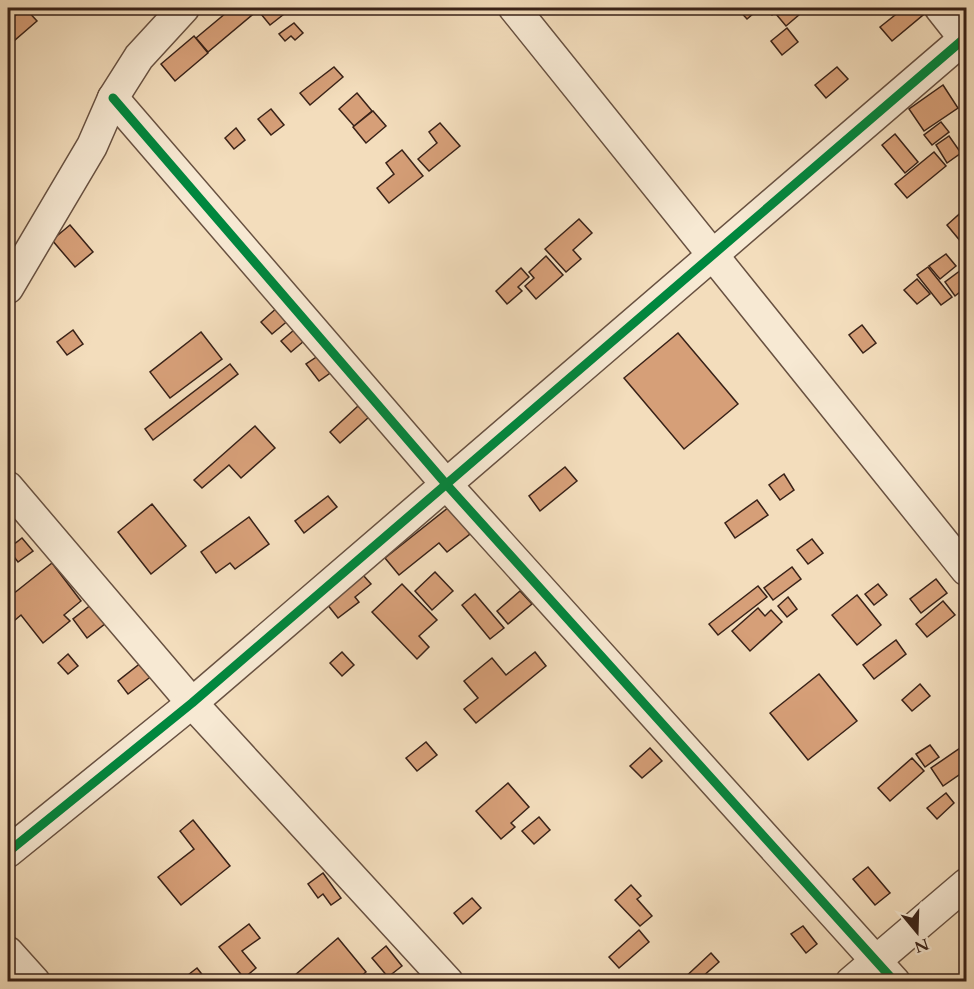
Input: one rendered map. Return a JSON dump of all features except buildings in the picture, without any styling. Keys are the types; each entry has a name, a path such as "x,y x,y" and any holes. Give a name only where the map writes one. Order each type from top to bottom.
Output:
{"street":[{"path":"8,288 92,146 113,98 139,57 184,8"},
{"path":"514,8 966,570"},
{"path":"8,852 192,703 966,39 940,8"},
{"path":"113,98 446,484 887,970"},
{"path":"8,487 192,703 448,981"},
{"path":"852,981 887,970 966,884"},
{"path":"8,952 35,981"}],"cycle path":[{"path":"8,852 192,703 966,37"},
{"path":"113,98 446,484 895,982"}]}
